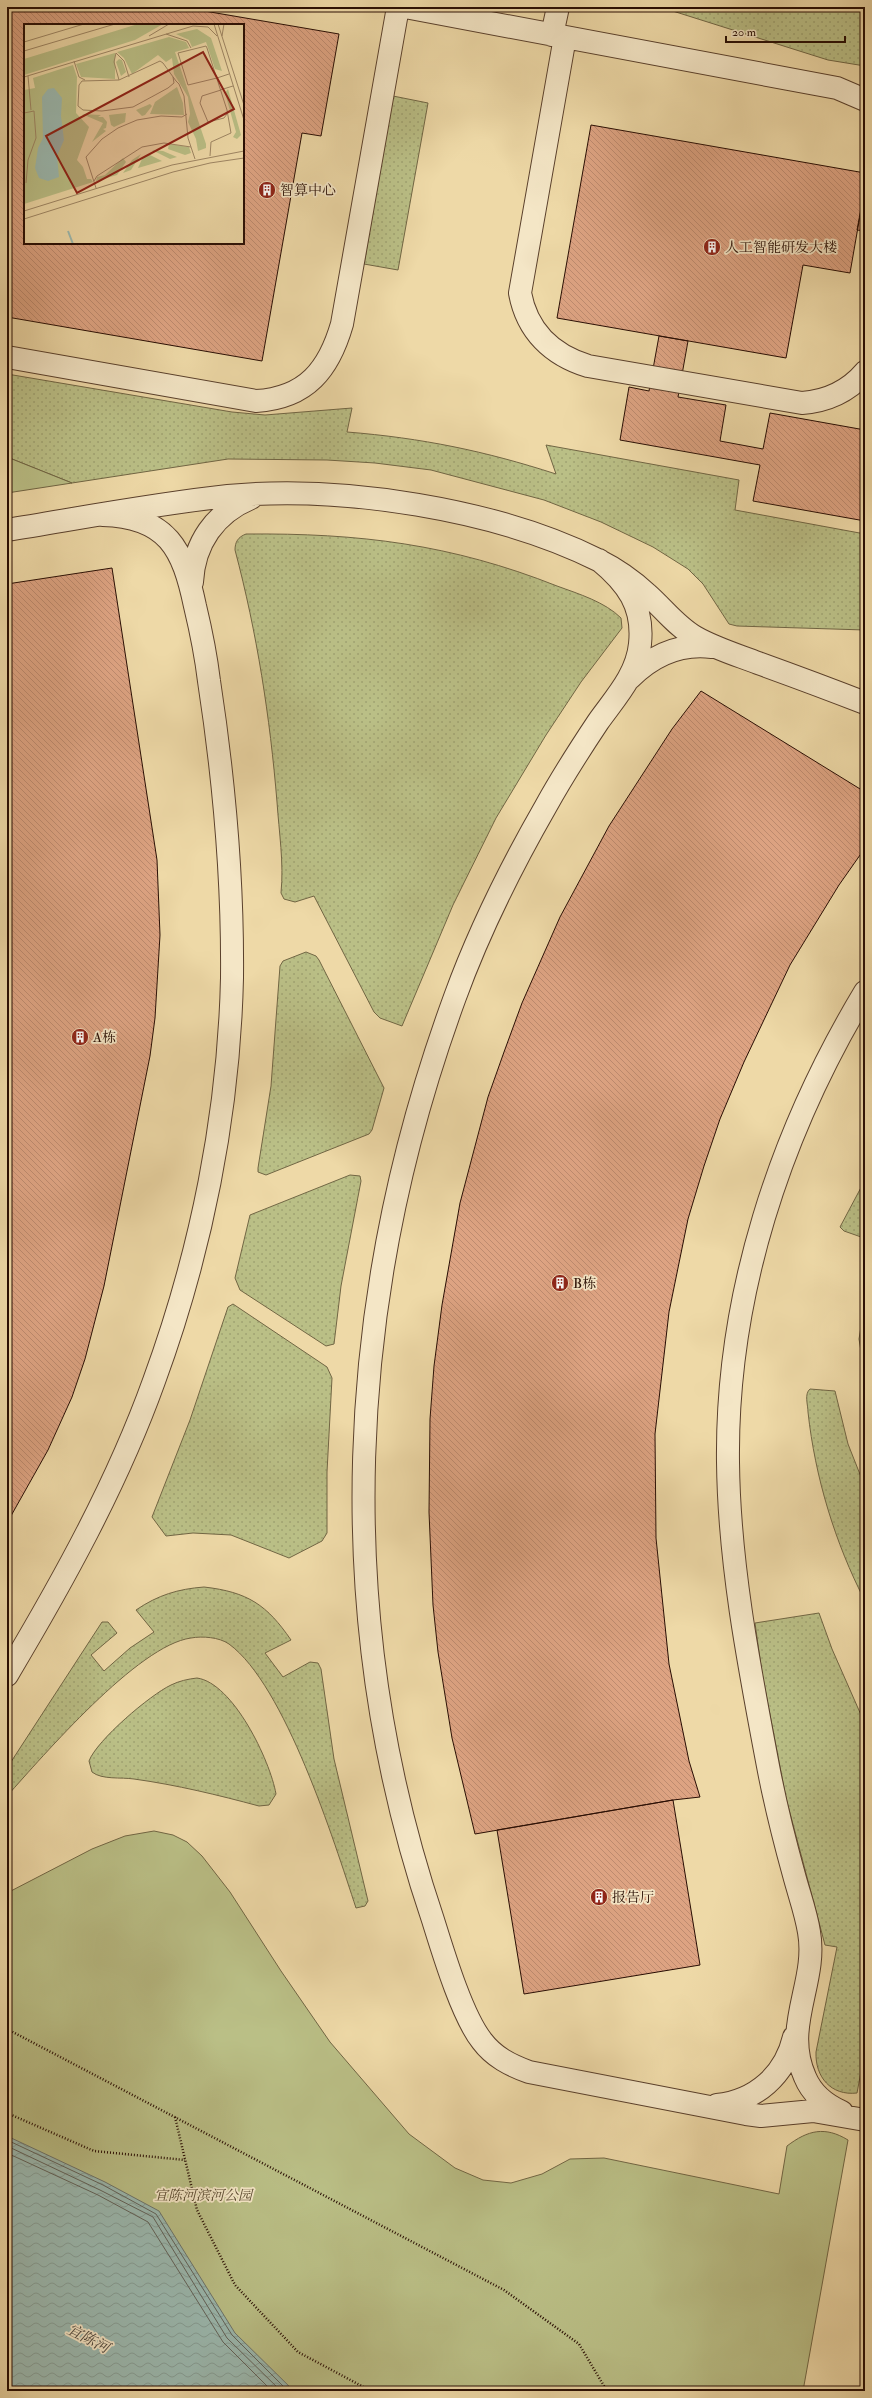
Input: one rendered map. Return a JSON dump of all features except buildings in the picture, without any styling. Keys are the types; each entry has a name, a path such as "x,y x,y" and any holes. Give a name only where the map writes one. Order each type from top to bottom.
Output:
{"lane":[{"path":"7,357 256,401 271,400 287,395 302,388 316,378 334,349 342,324 398,7"},
{"path":"404,7 837,88 865,100"},
{"path":"558,7 558,36 520,293 522,305 541,339 560,354 588,366 802,403 831,397 846,390 865,372"},
{"path":"191,589 192,567 196,552 204,536 226,511 241,502 266,495"},
{"path":"7,530 230,496 266,495 358,498 448,510 553,540 599,560 631,580 678,624 694,636 721,649 865,702"},
{"path":"7,1675 59,1586 85,1536 122,1460 154,1383 191,1263 217,1133 230,1014 230,889 226,819 205,652 186,567 177,549 154,527 141,521 118,515 103,515"},
{"path":"599,560 619,577 630,593 638,610 641,628 637,662 628,680 572,763 519,856 492,909 456,994 427,1077 398,1181 378,1287 364,1416 364,1544 380,1705 399,1802 412,1853 438,1937 468,2016 480,2039 495,2055 510,2065 529,2072 761,2116 813,2111 859,2118"},
{"path":"628,680 644,664 663,653 681,648 699,646 721,649"},
{"path":"706,2106 732,2103 747,2098 772,2080 790,2053 796,2030 811,1942 774,1794 751,1673 740,1599 734,1549 728,1462 731,1396 744,1298 767,1206 793,1131 865,992"},
{"path":"796,2030 799,2064 807,2083 816,2095 832,2108 859,2118"}],"path":[{"path":"7,2029 504,2290 579,2344 607,2391"},
{"path":"7,2113 94,2151 185,2160"},
{"path":"175,2117 197,2210 235,2285 298,2352 371,2391"}],"green space":[{"path":"660,7 865,7 865,66 828,60"},
{"path":"393,96 428,103 398,270 364,264"},
{"path":"7,374 232,412 265,415 352,408 347,432 401,438 478,452 556,474 546,445 739,480 735,510 865,534 865,630 737,626 729,624 703,584 688,569 653,547 601,522 544,500 431,470 375,463 327,460 228,459 72,483 7,457"},
{"path":"7,457 72,483 7,493"},
{"path":"246,534 287,534 366,539 442,551 480,560 574,592 600,603 615,612 621,618 622,628 581,682 546,735 496,818 453,905 402,1026 380,1018 374,1012 314,896 295,902 284,899 281,893 281,848 271,738 262,675 250,612 235,550 238,540"},
{"path":"306,952 316,956 319,960 384,1088 372,1130 369,1134 266,1175 258,1172 258,1168 271,1086 280,966 283,961"},
{"path":"350,1175 360,1176 361,1181 341,1286 334,1344 326,1346 240,1290 235,1278 250,1215"},
{"path":"865,1180 864,1238 844,1231 840,1227"},
{"path":"865,1303 865,1375 859,1339"},
{"path":"233,1304 327,1367 332,1378 327,1472 327,1533 322,1541 289,1558 231,1535 193,1533 166,1536 152,1517 190,1420 228,1307"},
{"path":"810,1389 835,1391 848,1444 865,1487 865,1601 844,1556 821,1485 811,1436 808,1412 807,1394"},
{"path":"204,1587 233,1592 255,1602 265,1609 282,1628 291,1640 265,1653 283,1677 310,1662 318,1663 321,1669 334,1759 368,1901 365,1906 356,1908 335,1844 305,1766 288,1728 269,1693 250,1664 229,1644 215,1638 191,1638 169,1645 145,1660 119,1681 67,1730 7,1796 7,1768 102,1622 108,1622 117,1633 91,1655 104,1671 130,1648 154,1632 136,1610 152,1600 168,1594 186,1589"},
{"path":"819,1613 832,1649 865,1724 865,2050 857,2093 848,2093 832,2088 822,2077 816,2061 816,2052 837,1947 825,1945 786,1798 762,1673 755,1623"},
{"path":"197,1678 210,1683 224,1693 248,1725 266,1762 276,1794 269,1805 259,1806 182,1787 150,1781 106,1777 96,1775 92,1772 89,1761 94,1752 113,1730 125,1719 162,1690 177,1682"},
{"name":"宜陈河滨河公园","path":"154,1831 173,1835 187,1842 202,1856 230,1892 281,1971 330,2042 409,2134 455,2168 483,2180 511,2183 542,2174 570,2159 604,2158 779,2194 787,2146 802,2136 817,2132 832,2133 848,2140 803,2391 7,2391 7,1893 92,1849 125,1836"}],"water":[{"name":"宜陈河","path":"7,2136 105,2182 159,2211 235,2333 294,2391 7,2391"}],"place":[{"name":"智算中心","path":"267,190"},
{"name":"人工智能研发大楼","path":"712,247"},
{"name":"A栋","path":"80,1037"},
{"name":"B栋","path":"560,1283"},
{"name":"报告厅","path":"599,1897"}]}
